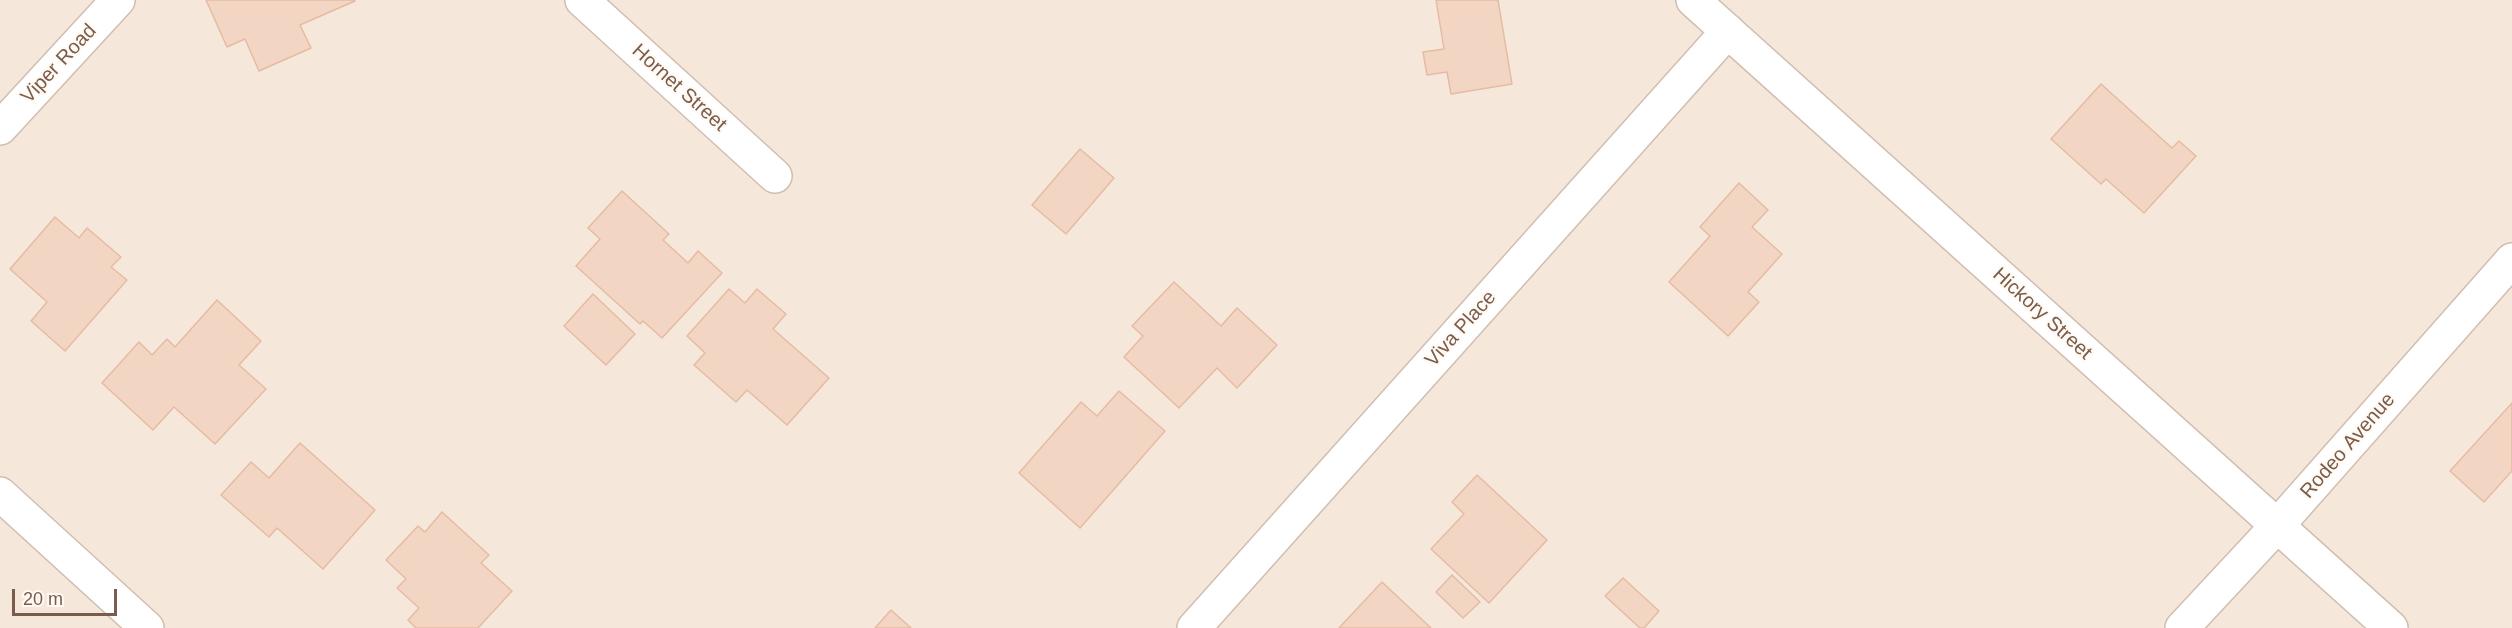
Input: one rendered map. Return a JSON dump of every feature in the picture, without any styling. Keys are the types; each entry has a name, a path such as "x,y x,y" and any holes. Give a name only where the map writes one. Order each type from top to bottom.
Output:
{"street":[{"name":"Viper Road","path":"0,128 118,0"},
{"name":"Hornet Street","path":"582,0 776,176"},
{"name":"Hickory Street","path":"1694,0 2391,628"},
{"name":"Viva Place","path":"1194,628 1728,31"},
{"name":"Rodeo Avenue","path":"2182,628 2277,526 2512,260"},
{"path":"0,494 147,628"}],"shaded area":[{"path":"0,0 2512,0 2512,628 0,628"}],"building":[{"path":"206,0 355,1 300,25 311,48 259,71 245,39 227,47"},
{"path":"1436,0 1498,0 1512,84 1451,94 1447,72 1427,75 1423,52 1444,49"},
{"path":"2101,84 2172,148 2179,141 2196,156 2144,213 2106,179 2101,184 2051,139"},
{"path":"1080,149 1114,178 1066,234 1032,205"},
{"path":"1739,183 1768,210 1752,227 1782,254 1748,292 1759,302 1728,336 1669,282 1710,236 1700,227"},
{"path":"622,191 669,234 663,240 688,263 698,251 722,273 662,338 643,321 640,324 576,266 600,239 588,228"},
{"path":"55,217 79,238 87,228 121,257 111,267 127,280 65,351 31,321 47,302 10,269"},
{"path":"1174,282 1221,326 1237,308 1277,345 1237,388 1217,368 1179,408 1124,357 1143,336 1132,326"},
{"path":"729,289 745,303 757,289 786,314 773,329 829,378 787,425 747,390 736,402 694,365 705,353 687,336"},
{"path":"593,294 635,334 606,365 564,326"},
{"path":"217,300 261,341 239,365 266,389 215,444 174,407 153,430 102,383 139,342 152,355 167,339 175,347"},
{"path":"1119,391 1165,431 1080,528 1019,473 1081,402 1097,416"},
{"path":"2512,403 2512,471 2484,502 2450,471"},
{"path":"300,443 375,510 323,569 277,528 269,537 221,495 251,462 269,478"},
{"path":"1477,475 1547,540 1489,603 1431,549 1464,514 1452,502"},
{"path":"442,512 489,555 481,563 512,591 478,628 416,628 408,620 419,608 397,588 406,579 386,560 418,526 425,532"},
{"path":"1452,575 1480,602 1463,618 1436,592"},
{"path":"1623,578 1659,611 1644,628 1640,628 1605,596"},
{"path":"1382,582 1431,628 1339,628"},
{"path":"891,610 911,628 875,628"}]}
